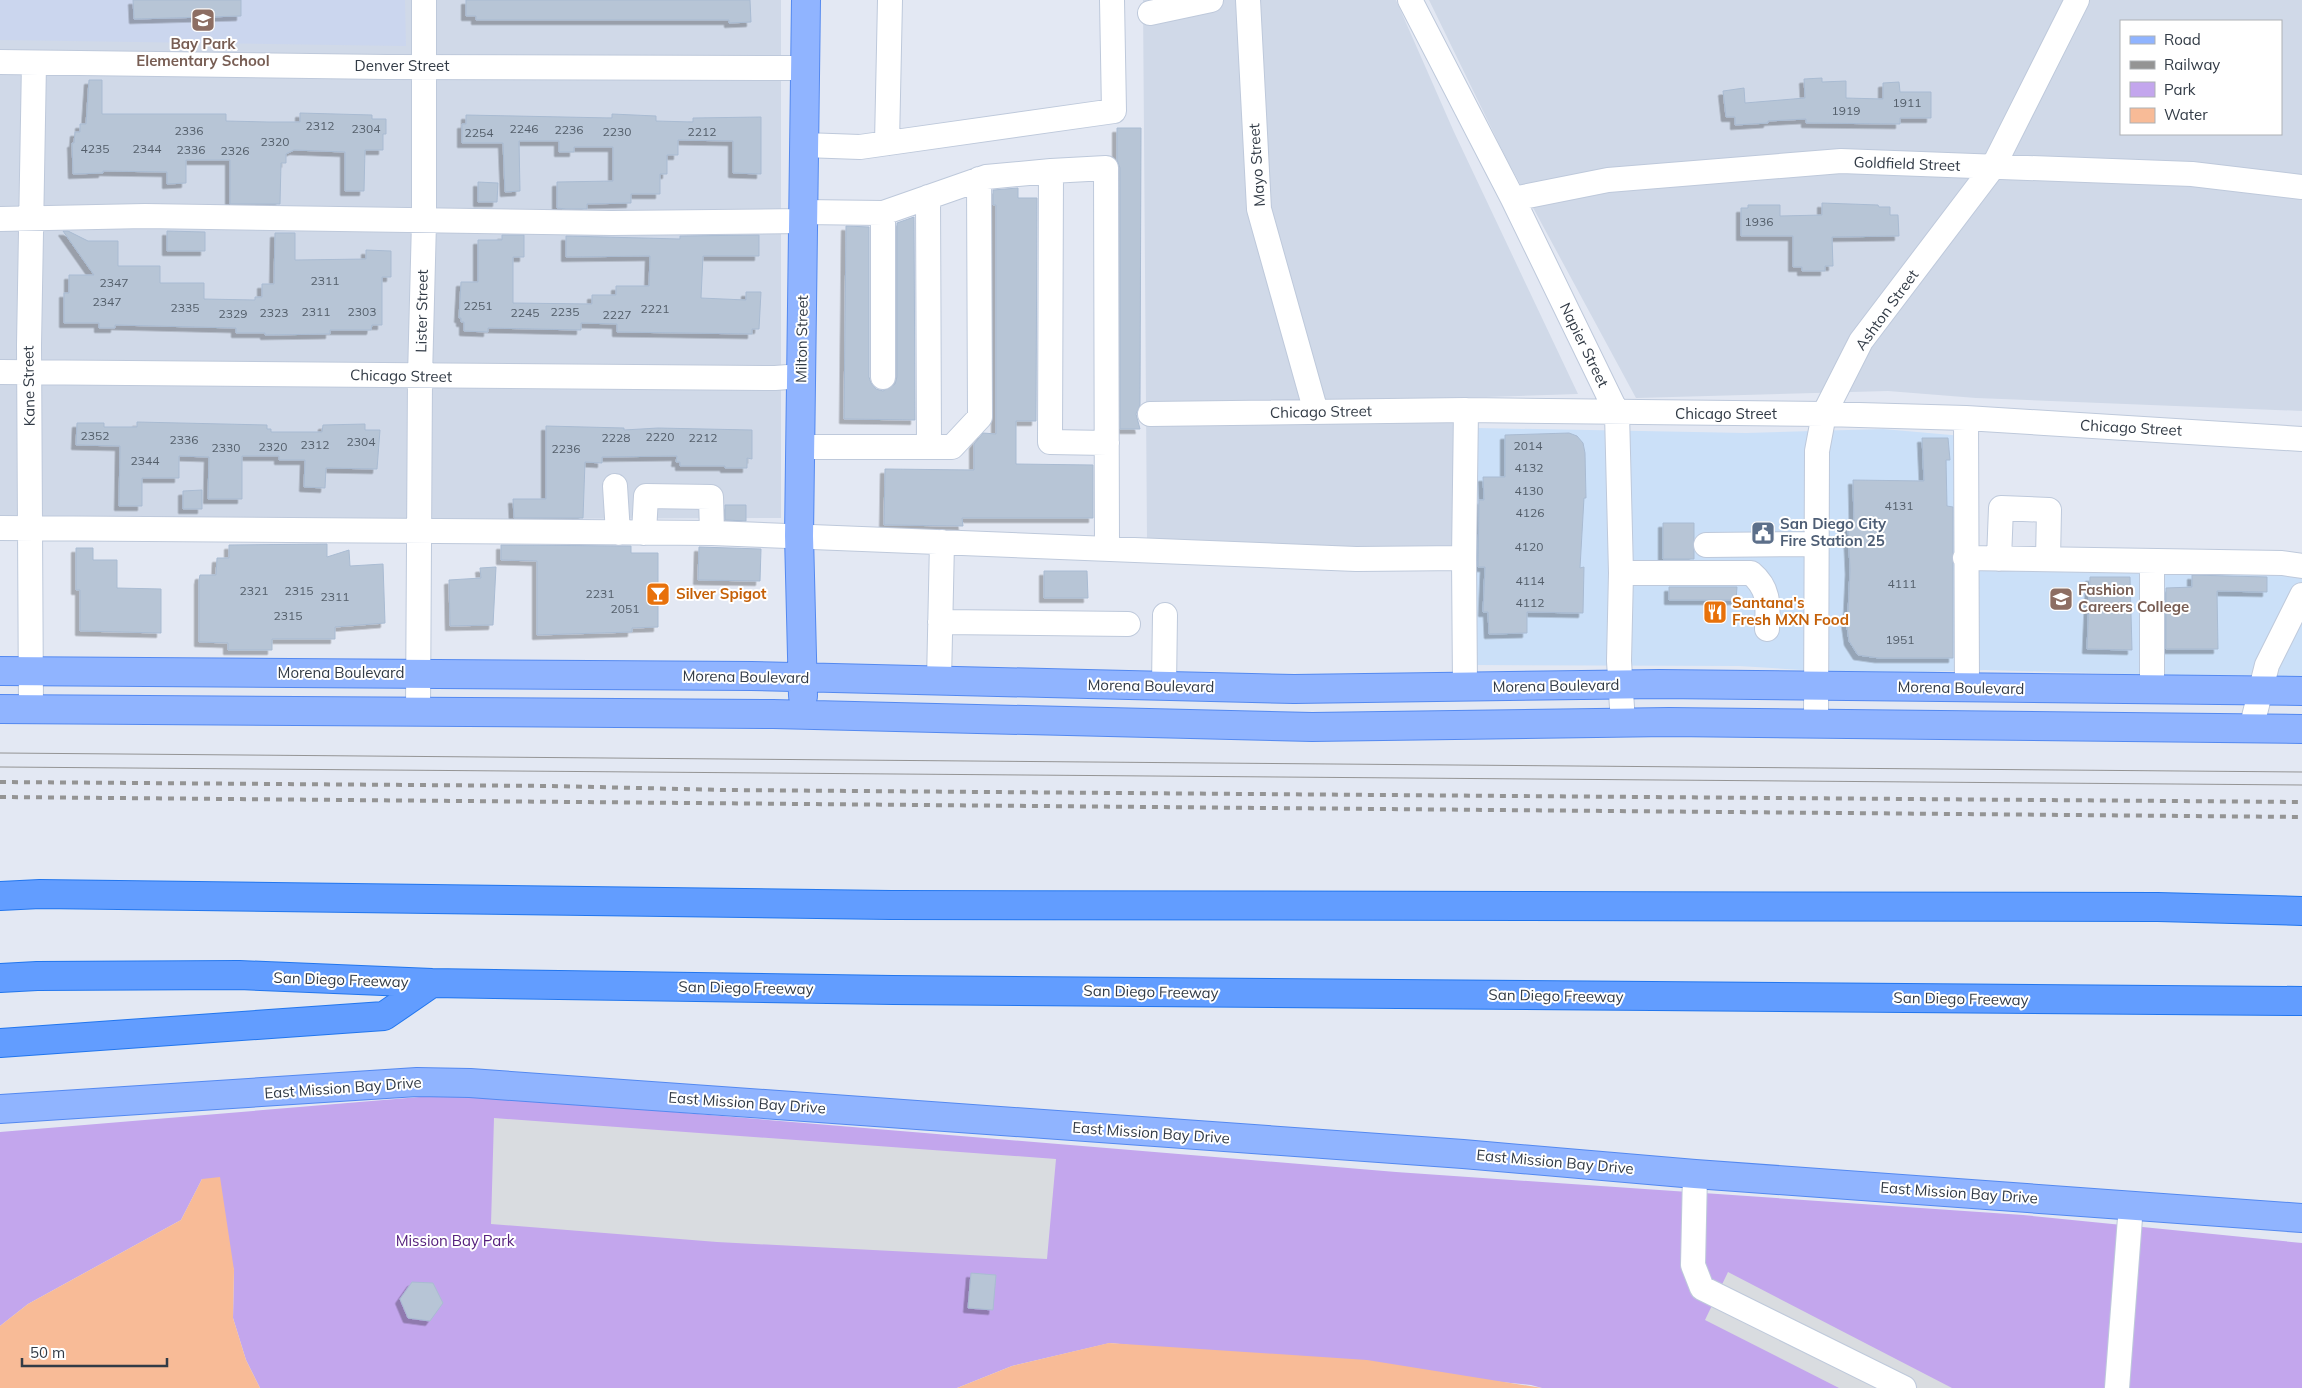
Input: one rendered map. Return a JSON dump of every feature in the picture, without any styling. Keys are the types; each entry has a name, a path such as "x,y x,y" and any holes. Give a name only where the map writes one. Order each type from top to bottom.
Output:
{"highway":[{"path":"0,884 40,894"},
{"path":"0,896 40,894 891,905 2138,907 2302,911"},
{"name":"San Diego Freeway","path":"0,978 37,976 239,975 432,983 923,990 2302,1001"},
{"path":"0,1043 384,1016 432,983"}],"main road":[{"name":"Milton Street","path":"803,715 799,536 806,0"},
{"name":"Morena Boulevard","path":"0,672 418,673 802,677 1294,689 1622,685 2302,691"},
{"path":"0,709 803,715 1312,727 1623,723 2302,729"},
{"name":"East Mission Bay Drive","path":"0,1109 417,1082 470,1083 1463,1154 1695,1174 2302,1218"}],"street":[{"name":"Lister Street","path":"418,711 420,377 424,222 424,0"},
{"path":"887,143 890,0"},
{"path":"804,145 860,147 1114,111 1112,0"},
{"path":"1150,12 1211,0"},
{"name":"Mayo Street","path":"1248,0 1259,209 1316,412"},
{"name":"Napier Street","path":"1410,0 1513,199 1617,413 1621,572 1619,662 1623,723"},
{"name":"Ashton Street","path":"1816,724 1816,450 1824,414 1861,341 1993,167 2077,0"},
{"name":"Denver Street","path":"0,62 805,68"},
{"name":"Kane Street","path":"31,709 29,372 34,63"},
{"name":"Goldfield Street","path":"1513,199 1608,180 1841,161 2192,174 2302,187"},
{"path":"0,219 145,216 424,222 612,223 883,213 979,179 1051,171 1106,168 1108,549"},
{"path":"1051,171 1050,442 1107,443"},
{"path":"801,448 952,447 980,417 979,179"},
{"path":"928,197 929,448"},
{"path":"883,213 883,376"},
{"name":"Chicago Street","path":"0,372 420,377 775,378 802,376"},
{"path":"1465,687 1466,410"},
{"name":"Chicago Street","path":"1150,414 1466,410 1824,414 1966,418 2302,439"},
{"path":"1966,418 1966,688"},
{"path":"615,486 618,532"},
{"path":"644,533 646,496 711,497 712,533"},
{"path":"1999,559 2001,508 2049,510 2048,559"},
{"path":"0,528 712,533 1356,559 1464,558"},
{"path":"939,681 942,542"},
{"path":"1706,546 1817,544"},
{"path":"1965,558 2282,563 2302,566"},
{"path":"2152,561 2152,690"},
{"path":"1621,572 1751,573 1760,581 1766,592 1767,629"},
{"path":"2251,729 2267,665 2302,595"},
{"path":"1164,686 1165,615"},
{"path":"940,622 1128,624"},
{"path":"1695,1174 1693,1265 1702,1288 1904,1388"},
{"path":"2117,1388 2131,1205"}],"shaded area":[{"path":"0,0 781,0 781,518 197,520 0,518"},
{"name":"Bay Park Elementary School","path":"0,0 405,0 406,46 0,40"},
{"path":"1143,0 1396,0 1454,132 1578,394 1455,398 1455,550 1147,540"},
{"path":"1429,0 2302,0 2302,411 1976,398 1888,391 1636,398 1504,154"},
{"path":"1477,428 1746,433 1883,429 1974,437 1975,549 2302,555 2302,679 1985,670 1866,674 1739,666 1474,665"},
{"path":"494,1118 1056,1159 1047,1259 717,1242 491,1224"},
{"path":"1728,1272 1952,1388 1839,1388 1705,1320"}],"green space":[{"name":"Mission Bay Park","path":"456,1094 1396,1172 2023,1215 2302,1243 2302,1388 1542,1388 1531,1385 1110,1343 1012,1366 957,1388 260,1388 246,1360 233,1318 234,1270 202,1179 181,1220 28,1304 0,1326 0,1132"}],"water":[{"path":"220,1177 234,1270 233,1318 246,1360 260,1388 0,1388 0,1326 28,1304 181,1220 202,1179"},
{"path":"1109,1343 1367,1360 1542,1388 957,1388 1012,1366"}],"building":[{"path":"133,0 241,0 241,16 134,19"},
{"path":"466,0 750,0 751,22 729,23 729,20 476,20 476,16 466,16"},
{"path":"1822,78 1822,82 1846,81 1846,98 1883,99 1883,83 1899,82 1900,92 1931,92 1931,118 1900,118 1900,124 1806,123 1806,119 1735,125 1735,117 1726,117 1723,91 1744,88 1745,103 1805,98 1804,79"},
{"path":"89,80 102,80 102,114 226,114 226,121 269,122 300,122 300,113 372,115 372,119 386,119 386,134 383,134 383,150 365,150 364,191 345,191 345,152 294,150 286,154 286,163 281,163 280,204 230,204 230,160 186,160 186,183 167,184 167,172 103,171 103,173 73,174 72,143 74,143 75,132 80,132 80,124 86,124"},
{"path":"612,114 656,116 656,121 693,122 693,118 761,117 761,174 733,173 733,141 678,140 678,155 667,155 667,174 660,174 660,194 631,194 631,203 587,204 587,209 566,209 557,208 557,182 613,181 613,147 574,147 574,152 559,152 559,141 519,141 520,191 505,192 503,143 462,143 462,124 466,124 466,115 612,118"},
{"path":"1117,128 1141,128 1140,405 1136,414 1140,429 1120,429 1120,168 1117,160"},
{"path":"478,182 498,183 497,202 478,202"},
{"path":"1018,188 1018,198 1037,198 1036,421 1016,421 1016,464 1093,465 1093,518 962,518 963,526 884,525 885,469 974,470 974,444 983,433 996,434 996,205 993,205 993,190"},
{"path":"1822,203 1890,207 1890,215 1898,215 1899,236 1832,237 1833,266 1825,266 1825,271 1802,271 1802,267 1793,267 1793,236 1741,236 1741,208 1748,208 1748,205 1780,205 1780,216 1822,215"},
{"path":"914,217 915,420 844,419 846,226 869,227 869,377 876,389 883,391 895,384 897,377 897,223"},
{"path":"63,231 68,231 88,241 118,241 118,266 160,266 160,283 204,283 204,299 255,300 255,297 262,297 262,284 274,284 275,233 295,233 295,260 366,259 366,250 391,251 391,277 382,277 382,325 372,325 371,330 330,330 330,334 265,335 265,333 236,333 236,328 115,325 115,328 99,328 99,323 64,323 64,293 69,293 69,275 94,275"},
{"path":"167,231 205,232 205,251 167,251"},
{"path":"502,235 524,235 524,257 513,257 513,303 592,304 592,295 616,295 616,286 649,286 650,256 566,257 566,236 680,239 680,236 759,235 759,256 703,256 701,298 746,300 746,292 761,292 759,329 752,329 752,334 617,332 617,324 581,323 581,330 488,328 488,332 464,331 464,322 461,322 461,318 459,318 461,282 478,282 478,240 502,240"},
{"path":"137,422 267,425 267,429 271,429 271,432 322,432 323,425 365,424 365,430 380,430 377,469 326,468 325,488 304,487 305,460 279,460 279,456 242,456 242,499 208,499 209,457 179,456 179,478 142,478 142,506 119,506 120,446 76,445 77,423 104,423 104,427 137,427"},
{"path":"546,426 624,428 624,430 658,428 752,430 752,459 747,458 747,468 725,468 725,466 680,466 680,462 676,462 677,456 602,457 602,463 585,462 583,518 514,518 513,499 546,499"},
{"path":"1569,433 1577,436 1583,443 1585,453 1586,498 1584,498 1580,568 1584,567 1583,613 1527,612 1527,633 1489,634 1488,612 1483,612 1485,567 1478,567 1479,500 1484,500 1483,477 1505,477 1505,435"},
{"path":"1922,438 1948,438 1950,460 1946,460 1947,506 1953,507 1953,658 1879,658 1858,655 1849,641 1845,613 1848,613 1850,570 1848,524 1854,524 1853,480 1924,481"},
{"path":"202,490 202,509 183,509 183,491"},
{"path":"725,505 746,505 746,521 725,520"},
{"path":"1663,523 1694,523 1694,559 1663,559"},
{"path":"327,544 327,557 349,550 350,566 383,564 385,623 335,627 335,639 272,639 272,650 228,650 228,643 199,642 200,575 216,575 217,558 229,558 229,545"},
{"path":"501,545 631,546 631,553 658,553 658,627 632,628 632,632 537,635 537,561 501,560"},
{"path":"699,547 761,549 760,581 698,580"},
{"path":"76,548 93,548 93,560 117,560 117,588 161,589 161,633 80,631 80,590 76,590"},
{"path":"496,567 493,625 450,626 449,580 481,578 480,568"},
{"path":"1044,571 1087,571 1088,598 1044,598"},
{"path":"2192,575 2267,577 2267,592 2217,591 2218,649 2166,649 2166,588 2192,587"},
{"path":"2090,577 2130,577 2132,650 2087,649"},
{"path":"1669,587 1737,587 1736,600 1669,600"},
{"path":"971,1273 996,1275 993,1310 968,1308"},
{"path":"412,1282 433,1283 443,1303 430,1321 408,1318 400,1299"}],"tram line":[{"path":"0,753 2302,772"},
{"path":"0,767 2302,785"}],"railway":[{"path":"0,782 552,786 725,790 2302,802"},
{"path":"0,797 2302,817"}],"place":[{"name":"Bay Park Elementary School","path":"203,20"},
{"name":"San Diego City Fire Station 25","path":"1763,533"},
{"name":"Silver Spigot","path":"658,594"},
{"name":"Fashion Careers College","path":"2061,599"},
{"name":"Santana's Fresh MXN Food","path":"1715,612"}]}
